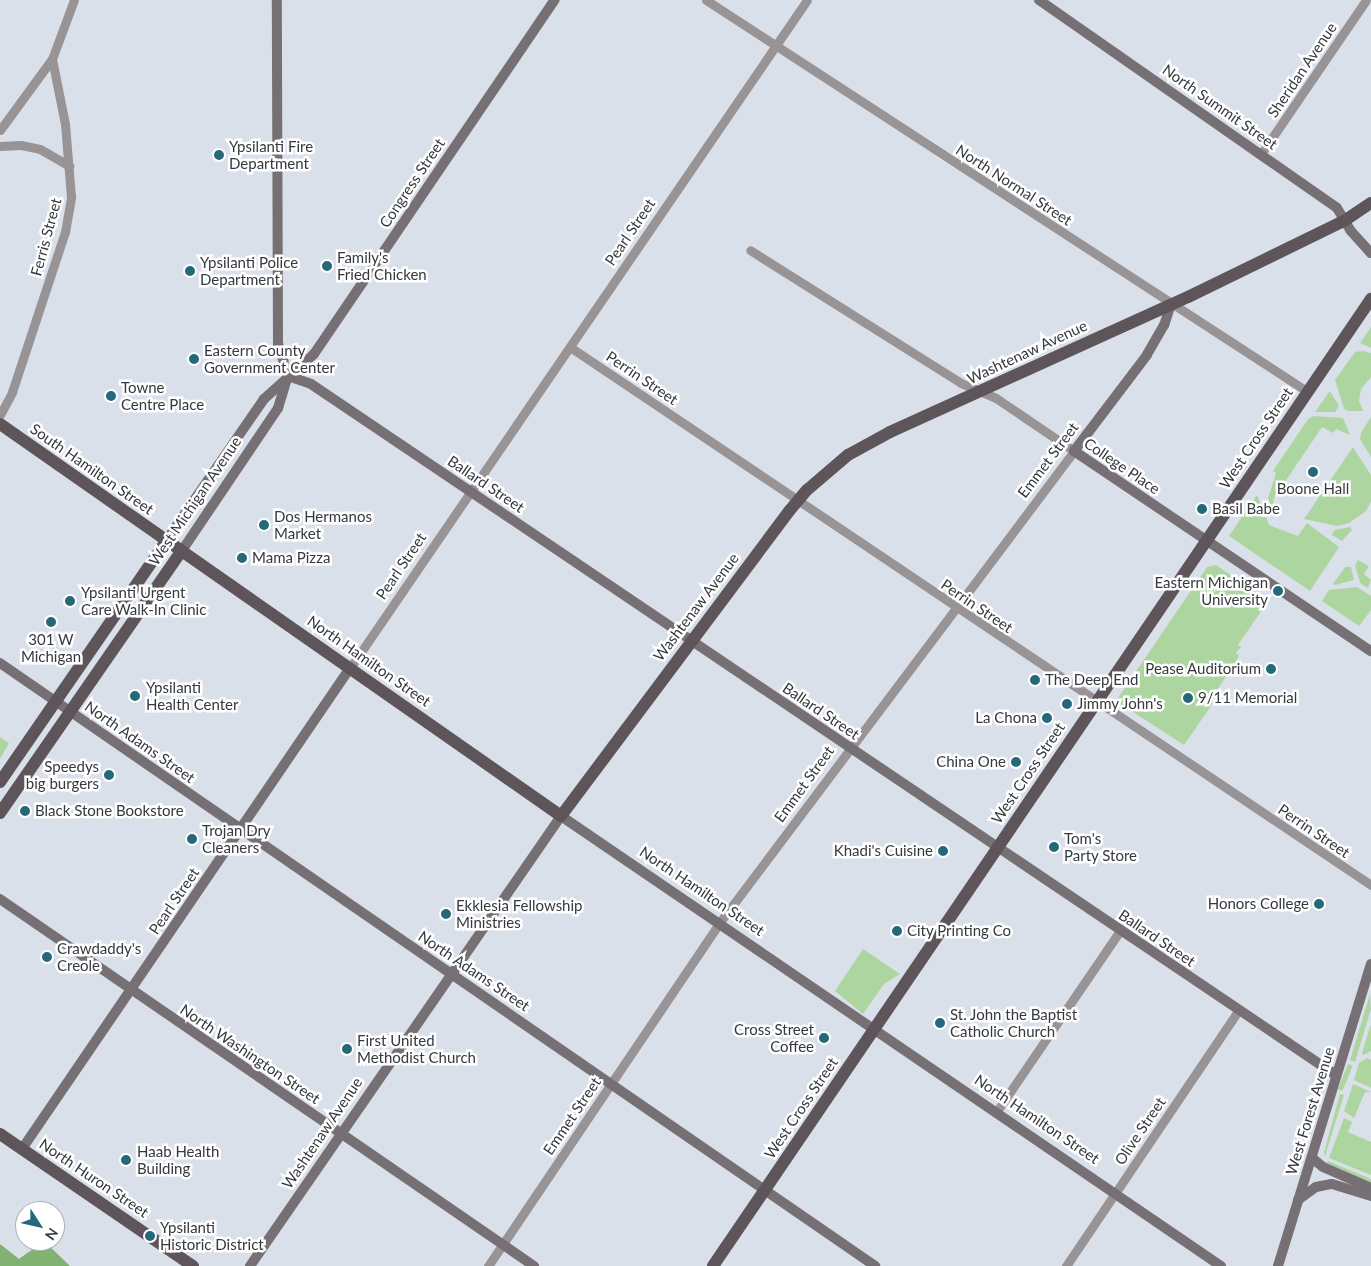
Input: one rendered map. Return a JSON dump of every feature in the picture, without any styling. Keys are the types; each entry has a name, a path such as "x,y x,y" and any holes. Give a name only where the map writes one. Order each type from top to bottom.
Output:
{"main road":[{"name":"Washtenaw Avenue","path":"561,816 798,500 854,451 1171,304 1344,221 1371,203"},
{"name":"West Cross Street","path":"713,1266 1371,299"},
{"name":"South Hamilton Street","path":"0,424 166,541"},
{"name":"North Hamilton Street","path":"166,541 561,816"},
{"name":"West Michigan Avenue","path":"0,782 166,541"},
{"name":"West Michigan Avenue","path":"0,813 181,552"},
{"name":"North Huron Street","path":"0,1134 193,1266"}],"street":[{"name":"Ferris Street","path":"0,130 52,59 74,0"},
{"path":"277,0 278,344 288,376"},
{"name":"Congress Street","path":"288,376 314,354 555,0"},
{"name":"North Normal Street","path":"706,0 1308,392"},
{"name":"Pearl Street","path":"22,1149 807,0"},
{"name":"North Summit Street","path":"1039,0 1337,208 1344,221 1371,253"},
{"name":"Sheridan Avenue","path":"1262,154 1366,0"},
{"name":"Ferris Street","path":"0,415 12,392 64,232 72,198 70,166 52,59"},
{"path":"0,146 22,145 40,149 70,166"},
{"name":"College Place","path":"750,250 961,383 981,391 1074,451 1371,651"},
{"name":"Emmet Street","path":"488,1266 720,922 954,607 1147,355 1164,325 1171,304"},
{"name":"Perrin Street","path":"570,347 954,607 1371,885"},
{"name":"Ballard Street","path":"288,376 311,384 1238,1011 1336,1075"},
{"name":"West Michigan Avenue","path":"166,541 264,399 288,376"},
{"name":"West Michigan Avenue","path":"181,552 278,408 288,376"},
{"name":"North Adams Street","path":"0,663 875,1266"},
{"name":"North Hamilton Street","path":"561,816 720,922 1221,1266"},
{"name":"Washtenaw Avenue","path":"250,1266 450,973 561,816"},
{"name":"North Washington Street","path":"0,899 534,1266"},
{"path":"997,1112 1120,931"},
{"name":"West Forest Avenue","path":"1278,1266 1371,964"},
{"name":"Olive Street","path":"1066,1266 1238,1011"},
{"path":"1312,1158 1323,1167 1371,1188"},
{"path":"1298,1200 1316,1187 1332,1184 1371,1196"}],"green space":[{"path":"1371,327 1371,348 1360,343"},
{"path":"1355,352 1371,353 1371,377 1361,389 1359,401 1363,411 1349,411 1344,409 1335,380"},
{"path":"1330,391 1339,406 1335,412 1315,412"},
{"path":"1314,416 1343,418 1350,435 1336,429 1333,433 1322,427 1274,498 1272,507 1268,498 1276,473 1273,471 1308,419"},
{"path":"1371,417 1371,457 1360,439 1361,433"},
{"path":"1353,447 1371,475 1371,501 1366,511 1349,523 1337,526 1304,519"},
{"path":"1257,495 1269,525 1298,536 1307,523 1339,547 1310,591 1229,536"},
{"path":"1350,527 1352,530 1342,541 1332,535 1334,530"},
{"path":"1358,560 1369,566 1364,574 1371,580 1368,588 1360,583 1355,565"},
{"path":"1216,565 1268,601 1238,645 1241,647 1236,653 1239,656 1210,701 1213,703 1184,745 1116,701 1207,567"},
{"path":"1345,567 1351,567 1354,580 1333,584"},
{"path":"1357,587 1371,596 1371,610 1359,626 1322,601 1329,590"},
{"path":"0,737 9,743 0,759"},
{"path":"863,949 900,974 884,984 863,1014 835,991"},
{"path":"1370,994 1371,1009 1355,1062 1350,1060"},
{"path":"1371,1024 1371,1051 1363,1055 1362,1053"},
{"path":"1367,1058 1371,1060 1371,1088 1354,1080 1359,1063"},
{"path":"1348,1064 1353,1066 1343,1091 1338,1089"},
{"path":"1353,1084 1371,1092 1365,1092 1354,1118 1344,1111"},
{"path":"1340,1094 1344,1095 1325,1156 1324,1152"},
{"path":"1344,1118 1352,1122 1348,1132 1371,1142 1371,1175 1329,1158"},
{"path":"1328,1161 1371,1179 1371,1183 1326,1163"},
{"path":"0,1244 19,1259 30,1251 54,1251 70,1266 0,1266"}],"place":[{"name":"Ypsilanti Fire Department","path":"219,155"},
{"name":"Family's Fried Chicken","path":"327,266"},
{"name":"Ypsilanti Police Department","path":"190,271"},
{"name":"Eastern County Government Center","path":"194,359"},
{"name":"Towne Centre Place","path":"111,396"},
{"name":"Boone Hall","path":"1313,472"},
{"name":"Basil Babe","path":"1202,509"},
{"name":"Dos Hermanos Market","path":"264,525"},
{"name":"Mama Pizza","path":"242,558"},
{"name":"Eastern Michigan University","path":"1278,591"},
{"name":"Ypsilanti Urgent Care Walk-In Clinic","path":"70,601"},
{"name":"301 W Michigan","path":"51,622"},
{"name":"Pease Auditorium","path":"1271,669"},
{"name":"The Deep End","path":"1035,680"},
{"name":"Ypsilanti Health Center","path":"135,696"},
{"name":"9/11 Memorial","path":"1188,698"},
{"name":"Jimmy John's","path":"1067,704"},
{"name":"La Chona","path":"1047,718"},
{"name":"China One","path":"1016,762"},
{"name":"Speedys big burgers","path":"109,775"},
{"name":"Black Stone Bookstore","path":"25,811"},
{"name":"Trojan Dry Cleaners","path":"192,839"},
{"name":"Tom's Party Store","path":"1054,847"},
{"name":"Khadi's Cuisine","path":"943,851"},
{"name":"Honors College","path":"1319,904"},
{"name":"Ekklesia Fellowship Ministries","path":"446,914"},
{"name":"City Printing Co","path":"897,931"},
{"name":"Crawdaddy's Creole","path":"47,957"},
{"name":"St. John the Baptist Catholic Church","path":"940,1023"},
{"name":"Cross Street Coffee","path":"824,1038"},
{"name":"First United Methodist Church","path":"347,1049"},
{"name":"Haab Health Building","path":"126,1160"},
{"name":"Ypsilanti Historic District","path":"150,1236"}]}
